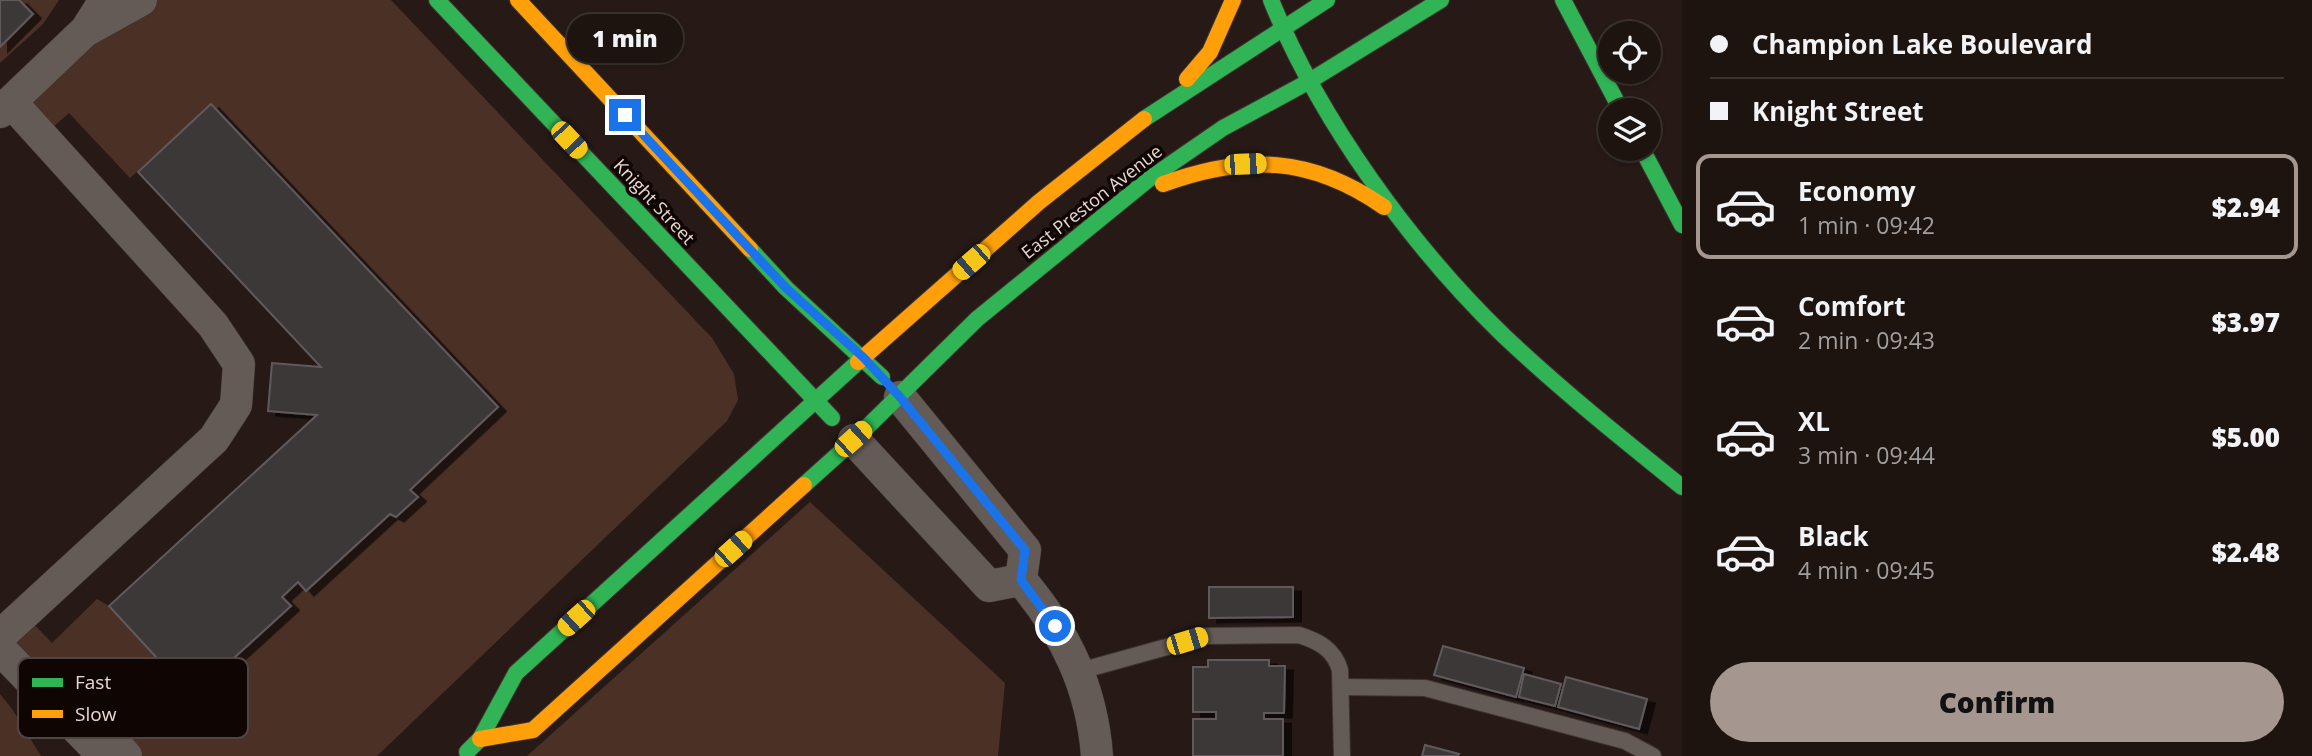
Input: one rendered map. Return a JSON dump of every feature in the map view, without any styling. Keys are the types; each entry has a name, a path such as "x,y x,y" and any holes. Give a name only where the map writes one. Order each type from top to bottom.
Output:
{"street":[{"path":"86,30 105,0"},
{"path":"0,636 214,439 236,405 239,364 213,324 4,102 86,30 141,0"},
{"name":"Knight Street","path":"437,0 853,439"},
{"path":"518,0 786,288 864,358 900,397 1025,550 1021,580 1045,609 1080,671 1094,730 1097,756"},
{"path":"1167,103 1210,52 1233,0"},
{"path":"1271,0 1281,28 1308,82 1359,161 1434,260 1502,334 1682,487"},
{"name":"East Preston Avenue","path":"463,756 480,739 516,673 815,400 1039,202 1142,120 1327,0"},
{"name":"East Preston Avenue","path":"480,739 533,730 900,397 977,319 1149,179 1223,128 1308,82 1441,0"},
{"path":"1563,0 1615,98"},
{"path":"1648,161 1682,225"},
{"path":"1116,205 1180,177 1221,166 1270,164 1305,168 1342,181 1377,201 1408,226"},
{"path":"853,439 989,586 1021,580"},
{"path":"0,649 18,669"},
{"path":"80,738 92,751 117,747 126,756"}],"lane":[{"path":"1080,671 1206,636 1299,635 1323,644 1332,653 1340,670 1342,756"},
{"path":"1342,687 1425,688 1625,741 1653,756"}],"shaded area":[{"path":"0,0 59,0 43,24 0,63"},
{"path":"129,0 391,0 712,338 734,374 738,400 727,421 377,756 125,756 108,738 248,738 248,658 18,658 18,662 15,659 11,633 27,617 52,643 97,599 109,606 290,606 282,597 298,582 307,590 390,514 397,517 417,498 410,490 498,407 212,104 130,178 69,113 43,136 26,104"},
{"path":"810,502 1005,683 998,756 527,756"},
{"path":"0,694 18,719 18,738 30,738 41,756 0,756"}],"building":[{"path":"0,0 19,0 33,14 0,47"},
{"path":"211,104 498,407 410,490 418,497 396,517 390,514 306,591 298,582 282,597 291,606 234,658 157,658 109,606 317,415 268,411 272,363 321,367 138,172"},
{"path":"1209,587 1293,587 1293,617 1209,618"},
{"path":"1443,646 1524,668 1516,697 1434,675"},
{"path":"1208,660 1269,660 1269,666 1285,666 1284,713 1264,713 1264,719 1283,719 1283,756 1193,756 1193,719 1216,719 1216,712 1193,712 1193,667 1208,667"},
{"path":"1524,674 1561,684 1555,706 1519,697"},
{"path":"1566,677 1647,699 1639,729 1558,707"},
{"path":"1425,745 1459,754 1422,756"}],"traffic: fast":[{"path":"437,0 832,418"},
{"path":"1271,0 1291,45 1341,135 1370,179 1435,262 1503,335 1591,413 1682,487"},
{"path":"1144,119 1327,0"},
{"path":"804,485 854,440 977,319 1149,179 1223,128 1308,82 1441,0"},
{"path":"1563,0 1615,98"},
{"path":"1648,161 1682,225"},
{"path":"750,249 786,288 882,377"},
{"path":"467,752 480,739 516,673 858,362"}],"traffic: slow":[{"path":"518,0 750,249"},
{"path":"1187,79 1210,52 1233,0"},
{"path":"858,362 1039,202 1144,119"},
{"path":"1163,184 1222,168 1277,165 1304,169 1330,178 1357,190 1384,207"},
{"path":"480,739 533,730 804,485"}],"route":[{"path":"625,115 786,288 864,358 900,397 1025,550 1021,580 1055,626"}]}
